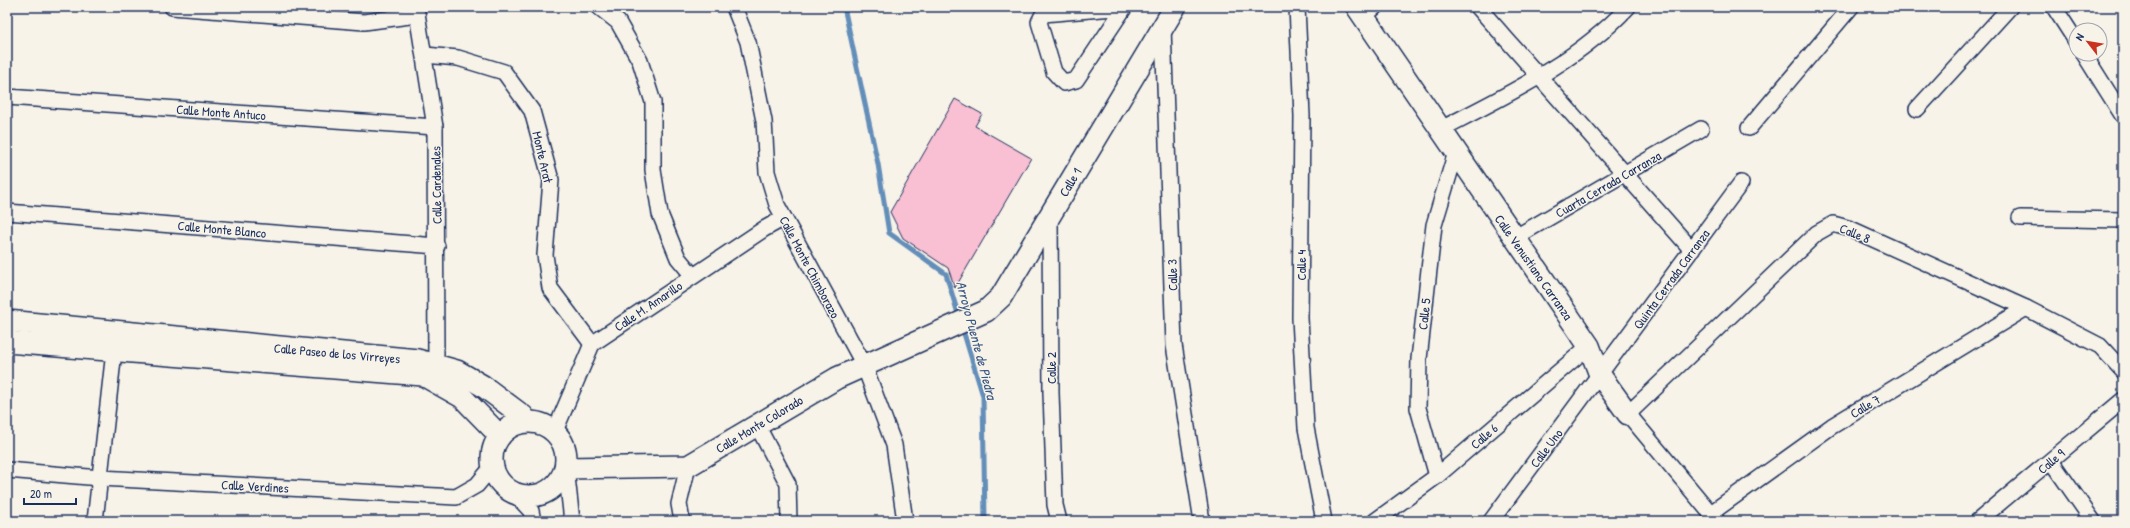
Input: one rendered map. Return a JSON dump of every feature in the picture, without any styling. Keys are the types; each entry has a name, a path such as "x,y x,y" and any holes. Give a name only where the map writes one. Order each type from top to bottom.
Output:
{"street":[{"path":"172,7 364,22 417,11"},
{"path":"599,7 618,22 640,61 653,102 653,170 660,214 678,258 694,276"},
{"name":"Calle Monte Chimborazo","path":"734,7 748,42 764,121 767,172 777,205 864,365 894,445 905,521"},
{"name":"Calle 1","path":"941,332 986,310 1001,297 1175,7"},
{"name":"Calle 4","path":"1297,7 1302,116 1300,318 1306,428 1324,521"},
{"path":"1478,7 1692,250"},
{"path":"1441,129 1540,77 1609,28 1628,7"},
{"path":"1749,128 1851,7"},
{"path":"1917,109 2010,7"},
{"path":"2054,7 2068,29"},
{"path":"1125,8 1076,80 1064,83 1054,72 1039,22 1043,14 1051,10 1125,8"},
{"name":"Calle Venustiano Carranza","path":"1365,10 1456,152 1589,346 1600,375 1628,414 1714,517"},
{"name":"Calle Cardenales","path":"417,11 436,127 436,364"},
{"name":"Calle 3","path":"1164,27 1174,345 1202,521"},
{"name":"Monte Arat","path":"425,55 458,58 504,72 532,111 551,180 546,255 550,288 592,344"},
{"path":"2089,62 2123,116"},
{"name":"Calle Monte Antuco","path":"7,97 436,127"},
{"name":"Cuarta Cerrada Carranza","path":"1514,238 1701,129"},
{"name":"Calle 5","path":"1437,476 1418,408 1419,359 1434,225 1456,152"},
{"name":"Quinta Cerrada Carranza","path":"1600,375 1742,183"},
{"name":"Calle Monte Blanco","path":"7,212 437,246"},
{"name":"Calle 2","path":"1050,215 1051,393 1055,505 1059,521"},
{"name":"Calle M. Amarillo","path":"592,344 764,228 784,218"},
{"path":"2020,218 2123,220"},
{"name":"Calle 8","path":"1628,414 1817,233 1833,224 1851,229 2026,308 2100,346 2123,372"},
{"name":"Calle 7","path":"1714,517 1832,426 2026,308"},
{"name":"Calle Paseo de los Virreyes","path":"7,321 410,360 436,364 457,371 483,386 523,416 526,421"},
{"name":"Calle Monte Colorado","path":"566,468 688,466 837,378 941,332"},
{"name":"Calle Paseo de los Virreyes","path":"7,342 423,375 462,397 500,436"},
{"path":"555,431 592,344"},
{"name":"Calle 6","path":"1375,521 1437,476 1589,346"},
{"path":"95,521 114,351"},
{"name":"Calle Uno","path":"1492,521 1600,375"},
{"name":"Calle 9","path":"1978,521 2123,400"},
{"path":"533,521 531,511 516,495 501,484 492,467 492,451 500,436 512,426 526,421 542,423 555,431 565,448 572,521"},
{"path":"757,425 788,484 789,521"},
{"path":"2051,461 2093,521"},
{"path":"682,521 679,504 688,466"},
{"name":"Calle Verdines","path":"7,470 100,478 456,497 477,485 492,467"},
{"path":"516,495 532,497 547,492 559,482 566,468"}],"building":[{"path":"955,99 982,114 975,126 1031,158 955,288 948,268 903,238 890,212"}],"waterway":[{"name":"Arroyo Puente de Piedra","path":"844,7 878,164 889,233 946,274 959,317"},
{"name":"Arroyo Puente de Piedra","path":"962,327 983,396 985,521"}]}
